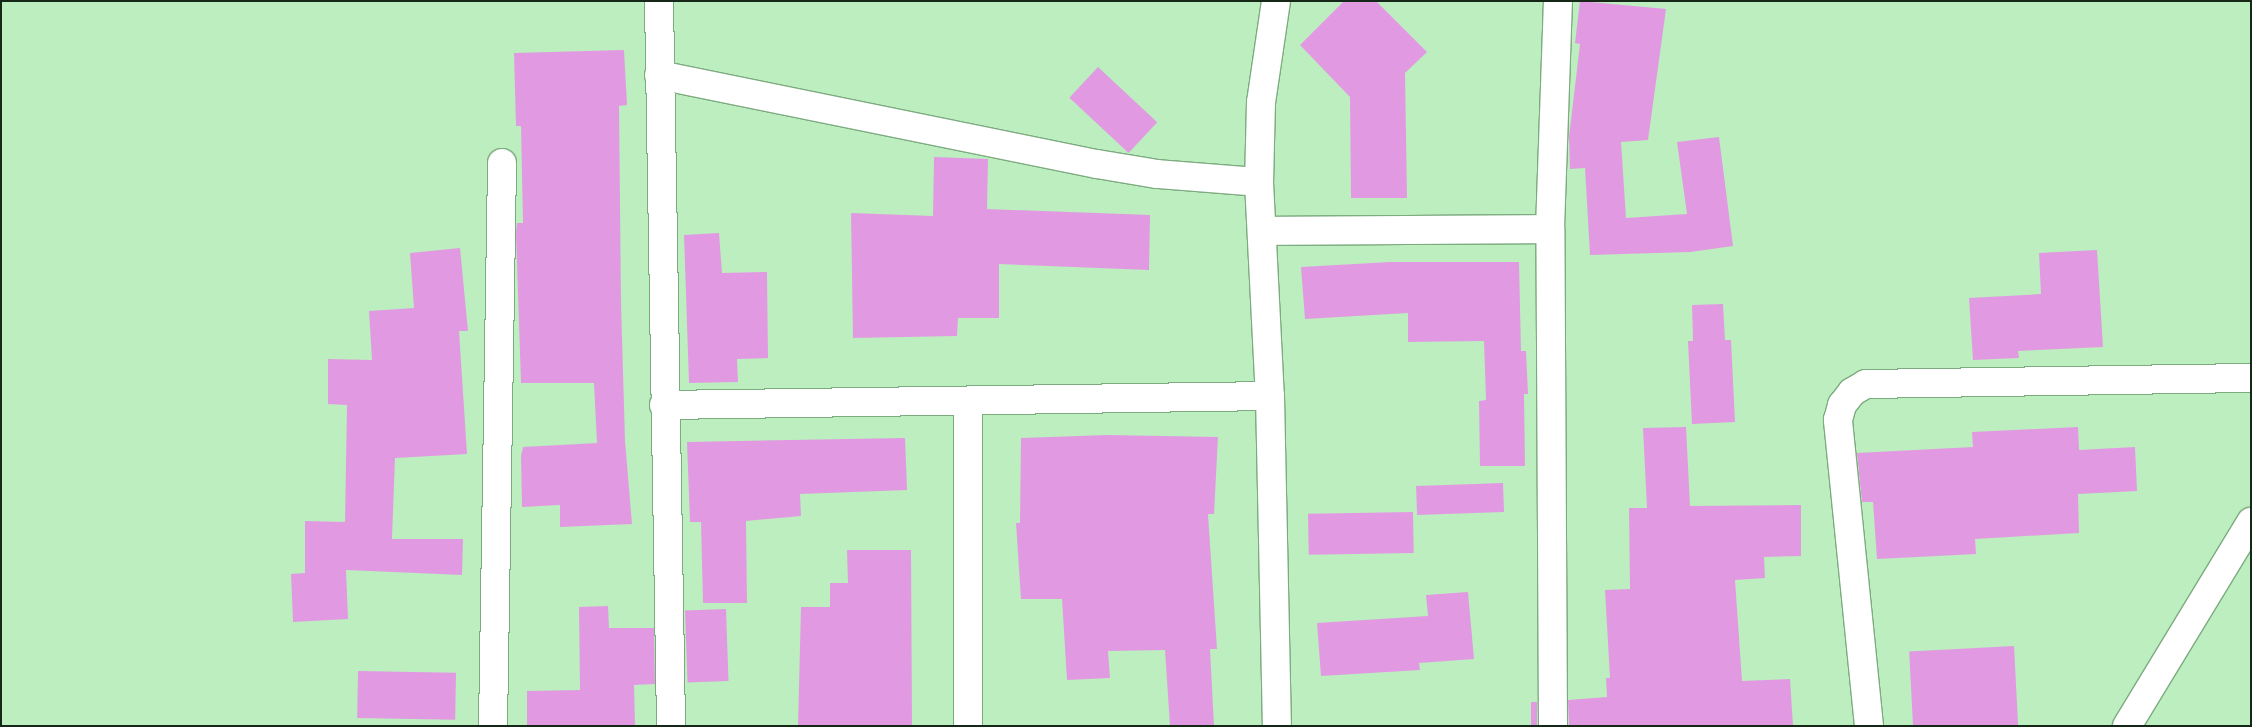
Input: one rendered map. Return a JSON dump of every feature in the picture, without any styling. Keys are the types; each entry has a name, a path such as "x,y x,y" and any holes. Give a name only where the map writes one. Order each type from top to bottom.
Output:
{"street":[{"path":"660,1 659,75 664,405 671,726"},
{"path":"1276,1 1261,102 1259,182 1263,230 1270,396 1277,726"},
{"path":"1553,726 1550,229 1558,1"},
{"path":"659,75 1097,164 1157,174 1259,182"},
{"path":"493,726 502,164"},
{"path":"1263,230 1550,229"},
{"path":"1869,726 1838,420 1842,405 1852,392 1866,384 2251,378"},
{"path":"664,405 968,403 1270,396"},
{"path":"968,403 968,726"},
{"path":"2127,726 2251,522"}],"building":[{"path":"1344,1 1376,1 1427,52 1405,73 1407,198 1351,198 1350,97 1300,45"},
{"path":"1580,1 1666,9 1648,140 1621,142 1626,218 1687,214 1677,142 1719,137 1733,246 1690,252 1590,255 1585,168 1570,169 1569,137 1580,44 1575,43"},
{"path":"624,50 627,105 619,106 621,302 625,441 632,524 560,527 560,505 522,507 521,456 523,447 597,443 594,383 521,383 516,233 517,223 523,223 521,126 516,126 514,53"},
{"path":"1098,67 1157,122 1129,153 1069,98"},
{"path":"934,157 988,159 987,209 1150,215 1149,270 999,264 999,318 958,318 957,336 853,338 851,213 933,216"},
{"path":"719,233 722,273 767,272 768,358 737,359 738,382 689,383 684,235"},
{"path":"460,248 468,331 459,331 467,454 395,458 392,539 463,539 462,575 346,570 348,619 293,622 291,574 305,573 305,521 345,522 347,405 328,404 328,359 372,360 369,311 414,308 410,253"},
{"path":"2097,250 2103,347 2018,351 2019,358 1973,360 1969,298 2041,294 2039,253"},
{"path":"1390,262 1519,262 1521,351 1526,351 1528,394 1524,394 1525,466 1480,466 1479,401 1486,400 1484,341 1408,342 1408,313 1305,319 1301,267"},
{"path":"1723,304 1725,340 1731,340 1735,422 1692,424 1688,341 1693,341 1692,305"},
{"path":"1686,427 1690,506 1801,505 1801,556 1764,557 1765,578 1735,580 1742,681 1790,679 1793,726 1569,726 1568,700 1607,697 1606,678 1610,678 1605,590 1630,589 1629,508 1647,508 1643,428"},
{"path":"2078,427 2079,450 2135,447 2137,491 2078,494 2079,533 1975,539 1976,554 1877,559 1873,502 1862,502 1857,453 1973,447 1972,432"},
{"path":"1107,435 1218,437 1214,514 1208,514 1217,649 1210,649 1214,726 1170,726 1165,650 1108,651 1110,678 1067,680 1062,599 1021,599 1016,523 1020,523 1021,438"},
{"path":"905,438 907,490 800,494 801,516 746,521 747,603 703,603 701,522 690,522 687,442"},
{"path":"1503,483 1504,512 1417,515 1416,486"},
{"path":"1413,512 1414,553 1309,555 1308,514"},
{"path":"847,550 911,550 912,726 798,726 801,607 830,607 830,583 848,583"},
{"path":"1468,592 1474,659 1419,663 1420,670 1321,676 1317,623 1428,616 1426,595"},
{"path":"608,606 609,628 654,628 655,684 634,685 635,726 527,726 527,691 580,690 579,607"},
{"path":"726,609 729,681 688,682 685,610"},
{"path":"2014,646 2018,726 1913,726 1909,651"},
{"path":"358,671 456,673 455,720 357,718"},
{"path":"1531,702 1537,702 1537,726 1531,726"}]}
